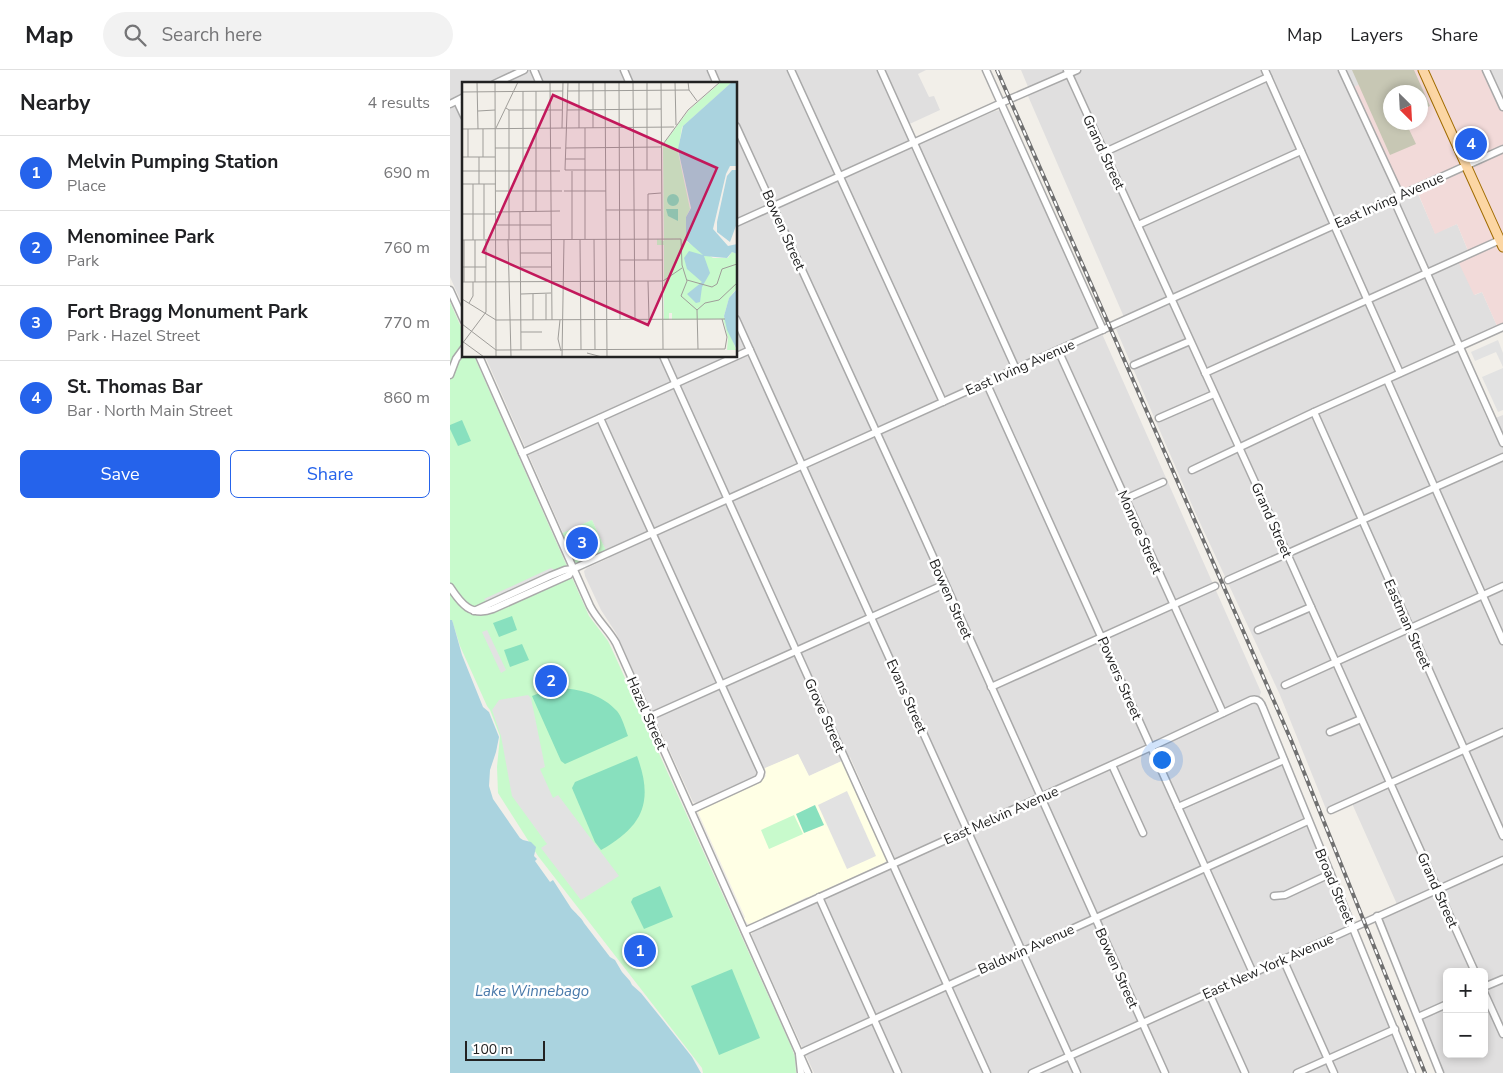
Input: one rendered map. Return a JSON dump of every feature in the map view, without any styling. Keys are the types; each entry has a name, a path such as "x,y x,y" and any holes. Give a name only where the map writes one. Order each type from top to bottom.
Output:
{"main road":[{"path":"1424,70 1502,243"}],"street":[{"path":"506,70 509,77"},
{"path":"498,82 524,70"},
{"path":"534,70 539,82"},
{"path":"624,70 629,82"},
{"path":"711,70 716,82"},
{"path":"791,70 943,402"},
{"path":"881,70 1016,369"},
{"path":"986,70 1103,330"},
{"path":"738,222 1001,102 1076,70"},
{"path":"1342,70 1427,272 1503,443"},
{"path":"1486,70 1503,107"},
{"name":"Grand Street","path":"1068,72 1473,968"},
{"path":"1105,152 1266,73 1400,373"},
{"path":"453,102 462,113"},
{"name":"Bowen Street","path":"738,130 1165,1073"},
{"name":"East Irving Avenue","path":"450,587 461,603 474,612 485,612 493,609 569,574 573,569 1503,149"},
{"path":"1138,225 1301,151"},
{"path":"1205,374 1427,272 1502,243"},
{"path":"450,290 462,317"},
{"name":"Evans Street","path":"738,323 1077,1073"},
{"path":"1192,470 1314,412 1503,327"},
{"path":"1134,365 1190,342"},
{"path":"450,375 456,358 462,350"},
{"path":"738,356 750,350"},
{"name":"Monroe Street","path":"1058,350 1223,713"},
{"name":"Hazel Street","path":"480,358 593,612 611,633 616,643 808,1073"},
{"name":"Grove Street","path":"664,358 987,1073"},
{"path":"522,452 733,358"},
{"path":"1386,380 1503,640"},
{"name":"Powers Street","path":"986,382 1253,973"},
{"path":"1159,418 1214,394"},
{"name":"Eastman Street","path":"1314,412 1503,836"},
{"path":"600,418 761,772 760,776 755,780 691,810"},
{"path":"1228,580 1503,457"},
{"path":"1125,499 1163,482"},
{"path":"649,717 945,584"},
{"path":"991,687 1215,586"},
{"path":"1285,685 1503,586"},
{"path":"1258,630 1310,607"},
{"name":"East Melvin Avenue","path":"745,931 1223,713 1252,700 1258,700"},
{"name":"Broad Street","path":"1258,700 1262,705 1412,1073"},
{"path":"1330,732 1361,719"},
{"path":"1331,810 1503,732"},
{"path":"1178,807 1284,760"},
{"path":"1112,765 1143,833"},
{"name":"Baldwin Avenue","path":"800,1054 1308,821"},
{"name":"East New York Avenue","path":"1032,1073 1503,860"},
{"path":"1274,896 1285,896 1330,874"},
{"path":"819,897 898,1073"},
{"name":"Broad Street","path":"1377,916 1440,1073"},
{"path":"1283,960 1334,1073"},
{"path":"1488,986 1503,979"},
{"path":"1209,993 1245,1073"},
{"path":"1488,1001 1503,1034"},
{"path":"1418,1018 1443,1006"},
{"path":"1297,1073 1395,1029"},
{"path":"800,1054 801,1073"}],"shaded area":[{"path":"450,70 926,70 918,74 929,97 934,96 940,110 903,127 912,147 1001,110 1261,692 1257,704 1346,921 1345,927 1342,929 1344,936 1352,934 1354,937 1410,1073 814,1073 751,935 756,930 898,865 850,757 809,776 798,754 757,772 753,778 707,799 696,803 693,802 616,633 601,610 585,576 584,571 587,568 609,558 592,520 563,533 486,358 738,358 738,82 462,82 462,304 450,277"},
{"path":"1021,70 1380,70 1382,75 1348,90 1394,190 1391,195 1381,199 1385,208 1418,194 1435,233 1457,224 1468,251 1457,256 1475,295 1482,292 1497,326 1455,346 1488,421 1503,415 1503,1073 1443,1073 1382,922 1384,918 1400,911 1350,799 1326,809 1280,695 1195,512 1116,329 1127,324 1028,96 1031,94"},
{"path":"1352,70 1414,70 1421,85 1383,85 1383,130 1409,130 1416,144 1390,155"},
{"path":"1380,70 1486,70 1503,107 1503,327 1497,326 1482,292 1474,295 1457,259 1469,253 1457,224 1435,234 1416,188 1400,195 1351,88 1382,75"},
{"path":"1486,70 1503,70 1503,107"},
{"path":"1498,340 1503,353 1503,367 1496,352 1475,361 1471,352"},
{"path":"1503,368 1503,410 1498,412 1482,377"},
{"path":"551,568 559,572 490,604 484,599"},
{"path":"487,630 506,670 501,673 482,632"},
{"path":"528,695 531,698 545,767 540,769 553,798 558,795 619,876 581,900 541,848 547,844 512,796 501,736 492,710 499,700"},
{"path":"798,754 809,776 842,761 886,861 809,898 807,897 754,923 748,924 744,919 745,917 698,812 759,783 766,776 765,768"},
{"path":"847,791 876,856 847,869 818,805"}],"green space":[{"path":"450,302 462,329 462,358 475,358 589,616 608,641 791,1046 795,1057 796,1073 703,1073 702,1068 538,856 498,793 497,767 500,736 460,646 452,620 450,620"},
{"path":"462,420 471,441 458,446 450,425"},
{"path":"592,520 607,553 573,569 558,535"},
{"path":"512,616 517,630 499,637 493,623"},
{"path":"522,644 529,660 510,667 504,650"},
{"path":"563,688 585,692 605,701 619,713 628,736 565,764 561,761 532,696 547,690"},
{"path":"637,756 644,787 644,800 641,811 627,832 601,850 595,842 572,788 575,782"},
{"path":"815,805 824,825 804,833 796,814"},
{"path":"794,815 803,834 769,849 761,830"},
{"path":"660,886 673,917 644,929 631,902 633,898"},
{"path":"732,969 760,1038 719,1055 691,986"}],"water":[{"name":"Lake Winnebago","path":"450,620 452,620 462,655 483,707 489,712 499,737 490,770 489,786 493,799 520,838 531,842 536,847 534,856 537,859 535,861 550,882 553,880 571,908 692,1057 701,1073 450,1073"}],"railway":[{"path":"997,70 1291,740 1425,1073"}],"place":[{"name":"St. Thomas Bar","path":"1471,144"},
{"name":"Fort Bragg Monument Park","path":"582,543"},
{"name":"Menominee Park","path":"551,681"},
{"name":"Melvin Pumping Station","path":"640,951"}]}
